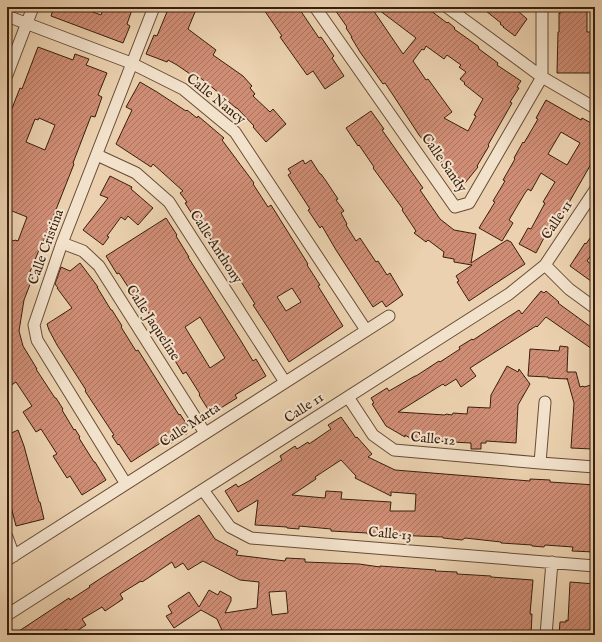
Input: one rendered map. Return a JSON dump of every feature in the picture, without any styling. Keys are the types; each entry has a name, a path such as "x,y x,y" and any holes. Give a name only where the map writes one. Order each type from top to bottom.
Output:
{"street":[{"path":"7,75 33,7"},
{"name":"Calle Cristina","path":"126,484 37,340 34,324 62,243 154,7"},
{"name":"Calle Sandy","path":"316,7 455,206 469,203 542,77"},
{"path":"447,7 542,77 595,108"},
{"path":"542,7 542,77"},
{"name":"Calle Nancy","path":"7,16 131,63 183,89 235,132 366,330"},
{"name":"Calle Anthony","path":"97,155 136,173 169,202 285,382"},
{"name":"Calle 11","path":"7,615 509,294 545,265 594,196"},
{"name":"Calle Jaqueline","path":"62,243 83,251 99,266 205,433"},
{"path":"545,265 569,289 595,308"},
{"name":"Calle Marta","path":"11,558 389,316"},
{"name":"Calle 12","path":"348,397 373,435 394,450 595,467"},
{"path":"540,463 545,402"},
{"name":"Calle 13","path":"204,490 230,527 251,538 595,566"},
{"path":"7,537 11,558"},
{"path":"546,635 552,562"}],"building":[{"path":"54,7 79,7 101,15 104,7 133,7 127,24 130,26 123,43 51,16"},
{"path":"169,7 197,7 188,29 216,50 213,55 243,76 252,86 250,88 255,94 253,96 270,112 273,109 286,124 266,142 253,127 254,126 237,108 198,76 196,78 168,60 167,62 146,54 154,35 157,36"},
{"path":"262,7 298,7 319,38 321,37 334,56 332,58 344,76 325,89 313,71 307,75 280,37 282,36"},
{"path":"333,7 371,7 403,54 416,38 375,7 426,7 447,23 448,22 455,28 454,29 478,46 479,49 498,63 497,65 521,81 517,87 519,88 510,102 512,103 488,145 489,146 477,166 478,167 465,183 440,163 442,162 419,135 385,83 383,84 360,52 346,28 347,27","holes":["426,46 444,59 447,55 461,65 459,67 466,72 460,79 483,99 474,115 476,116 468,131 444,118 452,112 428,79 426,80 413,61"]},
{"path":"481,7 521,7 518,11 527,19 515,36"},
{"path":"560,7 587,7 587,32 593,32 593,73 557,73"},
{"path":"38,47 73,60 75,54 89,59 86,65 107,73 98,95 102,97 95,117 91,116 73,163 74,164 30,272 34,274 24,300 19,331 23,346 36,369 63,409 62,410 74,430 75,429 80,437 79,438 106,480 82,495 70,476 67,478 53,456 57,454 41,429 36,432 23,412 32,406 16,382 7,388 7,238 18,241 27,217 7,209 7,121 20,88 22,89","holes":["39,118 55,125 45,150 26,142 35,119 38,120"]},
{"path":"140,82 186,111 187,110 197,118 198,116 224,138 222,140 254,183 253,184 268,207 271,205 308,264 307,265 320,285 318,286 343,326 289,362 253,305 255,304 240,280 237,282 226,265 228,264 200,222 198,223 185,203 187,202 180,193 183,191 153,164 151,167 116,144 132,110 126,107","holes":["292,288 301,302 286,311 277,297"]},
{"path":"546,100 581,120 582,118 591,123 590,125 595,128 595,157 551,234 547,232 536,253 519,244 528,228 531,229 545,203 543,202 555,182 541,173 531,191 528,189 525,193 509,220 513,223 502,241 479,228 495,202 493,201 505,181 503,180 523,142 524,143 538,119 536,118","holes":["561,132 580,143 567,165 548,154"]},
{"path":"371,111 384,129 382,130 423,188 420,190 440,219 454,230 476,234 471,263 507,240 511,242 525,264 469,301 457,282 459,281 456,276 472,265 454,262 454,259 443,257 444,252 428,240 426,242 414,233 416,231 402,210 403,209 346,128"},
{"path":"303,160 305,164 311,160 338,199 336,200 344,211 341,213 347,224 346,225 356,241 360,238 376,262 378,261 387,275 390,273 403,295 386,307 382,301 373,307 322,226 320,228 308,210 310,209 288,175 291,173 288,169"},
{"path":"110,176 132,187 131,189 153,208 138,225 128,216 125,220 121,217 107,236 109,237 103,245 83,230 108,198 100,195"},
{"path":"166,218 177,235 176,236 188,257 253,361 256,359 266,376 235,395 237,398 211,414 186,372 183,374 159,334 161,333 135,291 132,293 119,273 117,274 106,256","holes":["200,317 225,358 210,368 185,327"]},
{"path":"595,231 595,250 587,261 595,267 595,284 570,266"},
{"path":"80,263 98,287 136,351 138,350 179,415 180,414 188,426 184,428 188,433 168,445 165,440 131,462 112,436 114,435 57,345 47,324 72,308 55,284 61,267 70,271"},
{"path":"541,291 544,293 546,291 559,302 558,303 595,330 595,351 546,317 537,327 536,326 470,368 476,376 461,387 456,379 445,386 443,384 398,412 452,415 453,413 467,414 468,407 490,408 491,395 507,366 518,372 519,369 530,384 518,405 516,443 486,441 486,443 481,443 481,449 471,449 471,443 413,440 386,426 372,404 374,403 371,398 387,388 389,391 439,361 440,362 460,349 459,347 472,339 473,340 519,310 522,314"},
{"path":"560,346 568,347 567,372 576,372 580,387 591,385 595,397 595,440 593,440 592,449 571,448 574,403 567,378 528,376 530,349 559,351"},
{"path":"341,417 356,438 357,437 372,454 368,457 395,470 530,481 530,479 550,480 550,482 595,485 594,552 572,551 573,547 545,545 544,547 532,546 465,538 462,540 443,537 331,531 331,529 299,526 299,529 255,525 258,500 238,512 225,491 236,484 238,487 282,460 280,456 295,446 297,449 308,442 309,444 331,429 328,425","holes":["341,460 356,476 355,478 391,496 391,492 416,494 415,511 390,511 391,502 341,499 342,492 326,491 325,498 292,495 316,479 315,477"]},
{"path":"18,430 24,446 44,519 16,526 7,491 7,435"},
{"path":"199,515 215,539 238,551 236,555 285,561 286,558 305,559 305,562 359,564 380,567 436,570 435,571 457,572 457,574 533,580 530,614 532,614 531,635 434,635 367,632 361,633 361,635 332,635 322,633 310,635 224,635 217,619 201,610 174,628 166,616 172,613 168,606 189,592 199,607 209,590 218,595 220,591 231,597 231,601 225,613 257,608 259,582 240,580 203,561 188,570 183,563 175,568 172,562 142,582 141,581 120,594 123,599 105,611 102,607 82,619 86,625 71,635 66,629 57,635 13,635 69,598 70,600 90,587 89,586","holes":["286,591 288,613 272,615 269,592"]},
{"path":"570,582 595,584 595,635 559,635 560,622 566,622 566,620 568,621"}]}
